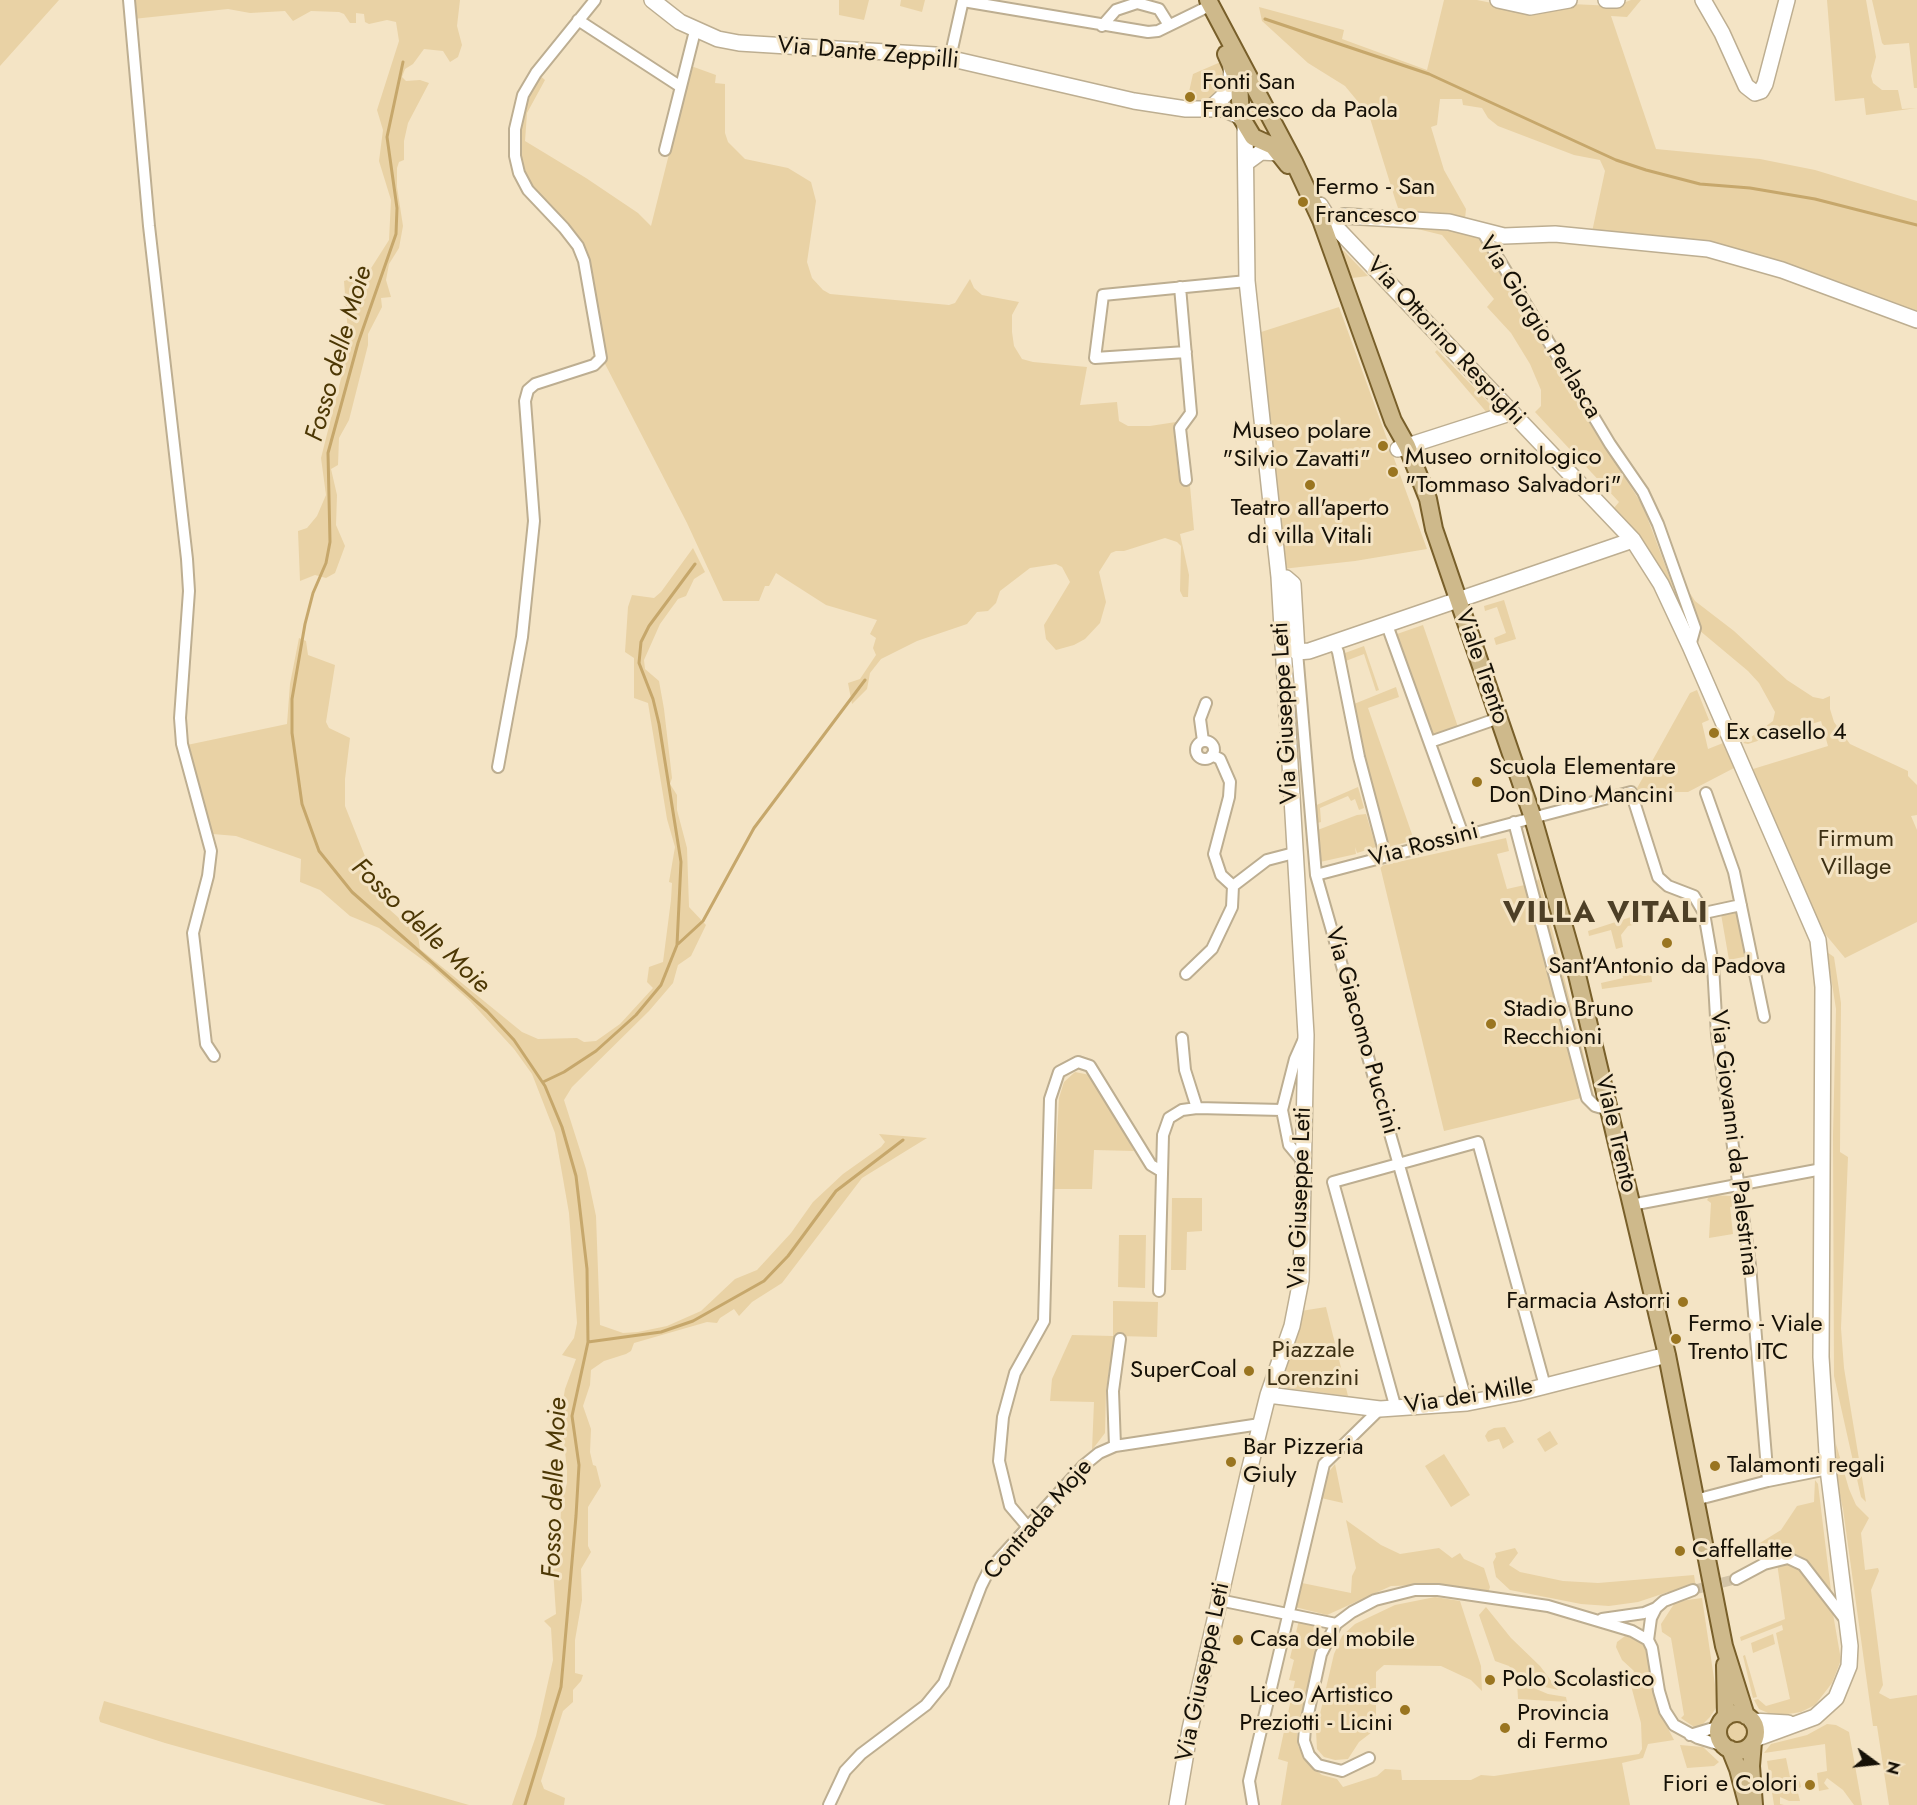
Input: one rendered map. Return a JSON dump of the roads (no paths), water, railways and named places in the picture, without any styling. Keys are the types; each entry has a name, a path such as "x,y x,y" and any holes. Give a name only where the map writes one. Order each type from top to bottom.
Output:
{"main road":[{"name":"Viale Trento","path":"1203,3 1239,84 1243,114 1253,137 1264,141 1279,153 1306,193 1335,226"},
{"name":"Viale Trento","path":"1203,3 1263,100 1308,189 1335,226 1403,448 1417,503 1434,529 1533,818 1574,962 1667,1355 1724,1646 1749,1718 1756,1729 1751,1766 1754,1805"},
{"path":"1243,114 1252,97 1263,100"},
{"path":"1264,141 1274,134 1276,126"},
{"name":"Viale Trento","path":"1724,1646 1723,1722 1718,1732 1738,1769 1747,1805"},
{"path":"1723,1722 1737,1714 1749,1718"},
{"path":"1727,1748 1744,1750 1754,1741"}],"street":[{"path":"129,0 149,226 187,560 189,591 180,718 182,744 211,851 208,876 193,933 206,1044 214,1056"},
{"path":"498,767 522,637 533,531 530,442 525,401 528,390 536,384 594,364 601,358 584,261 578,246 528,190 519,172 514,144 517,112 523,95 536,74 595,0"},
{"name":"Via Dante Zeppilli","path":"652,0 695,31 739,43 950,58 1134,101 1243,114"},
{"path":"950,58 963,0 1102,26 1148,32 1169,25 1203,3"},
{"path":"1498,0 1530,7 1569,0"},
{"path":"1606,0 1617,0"},
{"path":"1702,0 1722,33 1746,86 1755,93 1761,91 1766,84 1787,0"},
{"path":"1102,26 1116,10 1137,3 1159,9 1169,25"},
{"path":"578,20 681,87"},
{"path":"665,150 695,31"},
{"path":"1214,105 1222,100 1232,84 1231,63"},
{"name":"Via Dante Zeppilli","path":"1198,108 1214,105 1243,114"},
{"name":"Via Giuseppe Leti","path":"1177,1805 1219,1600 1260,1424 1292,1326 1301,1280 1306,1035 1279,577 1247,281 1246,163 1243,114"},
{"path":"1246,163 1264,141"},
{"path":"1246,163 1261,152 1279,153"},
{"name":"Via Ottorino Respighi","path":"1294,162 1320,206 1335,226 1633,540 1661,584 1690,646 1818,940 1823,987 1821,1357 1828,1469 1850,1646 1849,1666 1844,1682 1827,1708 1800,1724 1754,1741"},
{"name":"Via Giorgio Perlasca","path":"1335,226 1449,222 1482,231 1605,434 1643,492 1658,524 1695,628 1690,646"},
{"path":"1482,231 1504,236 1555,234 1708,249 1782,270 1917,320"},
{"path":"1186,351 1095,358 1103,295 1247,281"},
{"path":"1180,287 1191,413 1180,428 1186,480"},
{"path":"1403,448 1510,413"},
{"path":"1279,577 1286,578 1293,584 1297,652 1334,643 1633,540"},
{"path":"1387,624 1463,835"},
{"path":"1334,643 1338,652 1359,758 1385,855"},
{"name":"Via Giacomo Puccini","path":"1297,652 1316,875 1467,1403"},
{"path":"1206,703 1200,719 1203,741 1197,747 1198,755 1205,759 1212,755 1220,759 1230,782 1230,797 1214,854 1221,875 1233,886"},
{"path":"1430,742 1499,718"},
{"path":"1533,818 1631,792 1658,877 1668,886 1694,896 1704,913 1741,905"},
{"path":"1707,793 1734,872 1764,1017"},
{"name":"Via Rossini","path":"1316,875 1385,855 1533,818"},
{"path":"1514,822 1587,1098 1595,1106 1609,1110"},
{"path":"1186,974 1212,949 1232,907 1233,886 1267,860 1294,853"},
{"name":"Via Giovanni da Palestrina","path":"1704,913 1713,965 1717,1035 1750,1265 1768,1481"},
{"path":"1304,1163 1289,1145 1282,1110 1295,1059 1306,1035"},
{"path":"1182,1038 1185,1070 1197,1108"},
{"path":"1027,1526 1010,1506 999,1461 1003,1417 1015,1373 1044,1321 1050,1099 1059,1072 1078,1062 1090,1066 1151,1165 1161,1171"},
{"path":"1159,1291 1163,1135 1169,1118 1182,1110 1197,1108 1282,1110"},
{"path":"1396,1409 1333,1182 1478,1142 1545,1386"},
{"path":"1631,1204 1822,1169"},
{"path":"1114,1446 1113,1391 1120,1339"},
{"name":"Via dei Mille","path":"1268,1395 1396,1409 1467,1403 1667,1355"},
{"path":"1253,1805 1249,1781 1324,1464 1380,1408"},
{"name":"Contrada Moje","path":"829,1805 845,1771 861,1754 927,1705 944,1683 989,1570 1083,1466 1099,1453 1114,1446 1260,1424"},
{"path":"1695,1500 1768,1481 1828,1469"},
{"path":"1736,1579 1764,1563 1788,1558 1808,1571 1847,1622"},
{"path":"1370,1758 1342,1771 1331,1770 1318,1766 1309,1755 1304,1741 1321,1654 1336,1624 1375,1600 1415,1590 1438,1590 1502,1598 1548,1606 1632,1631 1648,1640"},
{"path":"1596,1620 1636,1615 1693,1590"},
{"path":"1219,1600 1336,1624"},
{"path":"1656,1608 1651,1618 1648,1640 1665,1710 1674,1725 1690,1735 1727,1748"},
{"path":"1749,1718 1800,1724"},
{"path":"1690,1735 1723,1722"}],"waterway":[{"path":"1265,19 1429,74 1616,160 1646,170 1700,184 1750,188 1815,199 1917,225"},
{"name":"Fosso delle Moie","path":"403,62 387,137 397,208 396,234 358,343 328,453 330,542 326,563 313,593 305,624 292,699 292,733 302,804 319,851 352,892 487,1011 514,1040 545,1086 562,1127 576,1176 587,1269 588,1342 572,1416 579,1465 576,1516 561,1687 525,1805"},
{"path":"543,1082 564,1072 596,1051 636,1015 661,985 677,945 681,862 659,724 653,699 639,663 641,642 649,626 695,564"},
{"path":"678,944 703,921 754,828 865,680"},
{"path":"588,1342 661,1332 693,1321 764,1281 788,1256 836,1191 903,1140"}],"tunnel":[{"path":"1693,1590 1736,1579"}],"place":[{"name":"Fonti San Francesco da Paola","path":"1190,97"},
{"name":"Fermo - San Francesco","path":"1303,202"},
{"name":"Museo polare \"Silvio Zavatti\"","path":"1383,446"},
{"name":"Museo ornitologico \"Tommaso Salvadori\"","path":"1393,472"},
{"name":"Teatro all'aperto di villa Vitali","path":"1310,485"},
{"name":"Ex casello 4","path":"1714,733"},
{"name":"Scuola Elementare Don Dino Mancini","path":"1477,782"},
{"name":"Sant'Antonio da Padova","path":"1667,943"},
{"name":"Stadio Bruno Recchioni","path":"1491,1024"},
{"name":"Farmacia Astorri","path":"1683,1302"},
{"name":"Fermo - Viale Trento ITC","path":"1676,1339"},
{"name":"SuperCoal","path":"1249,1371"},
{"name":"Bar Pizzeria Giuly","path":"1231,1462"},
{"name":"Talamonti regali","path":"1715,1466"},
{"name":"Caffellatte","path":"1680,1551"},
{"name":"Casa del mobile","path":"1238,1640"},
{"name":"Polo Scolastico","path":"1490,1680"},
{"name":"Liceo Artistico Preziotti - Licini","path":"1405,1710"},
{"name":"Provincia di Fermo","path":"1505,1728"},
{"name":"Fiori e Colori","path":"1810,1785"}],"district":[{"name":"VILLA VITALI","path":"1606,915"}],"park label":[{"name":"Firmum Village","path":"1856,854"},
{"name":"Piazzale Lorenzini","path":"1313,1365"}]}
